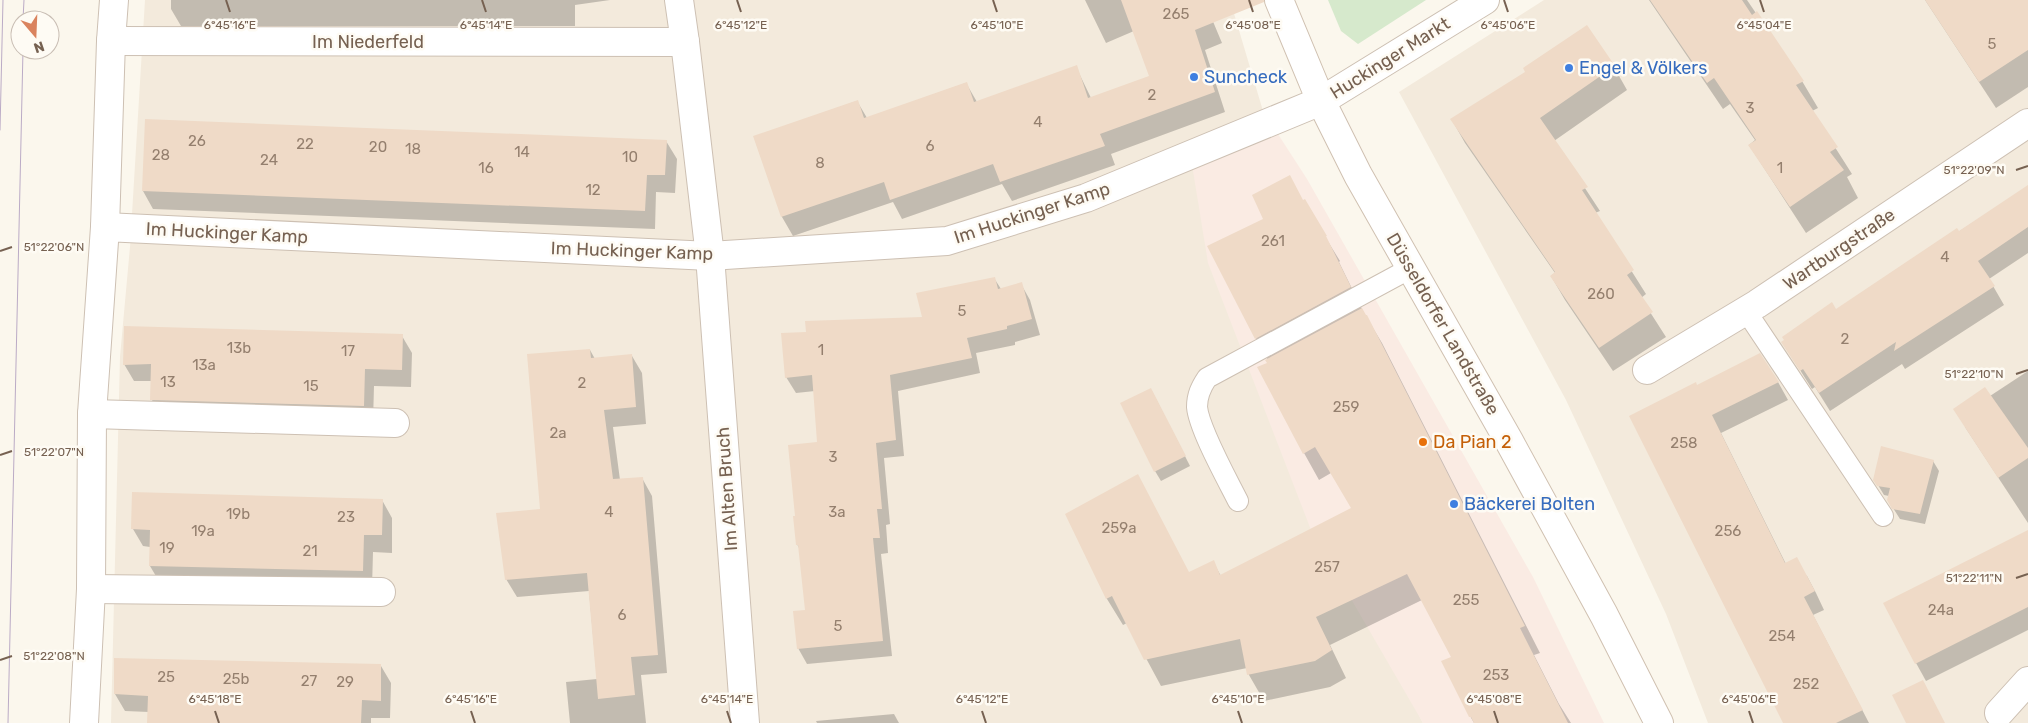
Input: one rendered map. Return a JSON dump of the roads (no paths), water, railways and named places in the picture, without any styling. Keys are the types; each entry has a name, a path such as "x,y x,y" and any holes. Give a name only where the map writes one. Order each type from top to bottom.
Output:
{"street":[{"path":"84,723 91,589 92,414 105,227 114,0"},
{"path":"679,0 710,256"},
{"name":"Düsseldorfer Landstraße","path":"1279,0 1321,101 1358,174 1604,614 1659,723"},
{"name":"Huckinger Markt","path":"1321,101 1485,0"},
{"name":"Im Niederfeld","path":"111,42 685,42"},
{"name":"Im Huckinger Kamp","path":"105,227 710,256 948,241 1086,198 1321,101"},
{"name":"Wartburgstraße","path":"1647,370 1746,310 2028,123"},
{"name":"Im Alten Bruch","path":"710,256 745,723"},
{"path":"92,414 394,423"},
{"path":"91,589 381,592"},
{"path":"1999,713 2028,681"}],"lane":[{"path":"1238,501 1203,426 1198,407 1200,389 1207,378 1411,268"},
{"path":"1746,310 1883,516"}],"tram line":[{"path":"0,130 3,0"},
{"path":"24,0 24,10"},
{"path":"8,723 23,60"}],"place":[{"name":"Engel & Völkers","path":"1569,68"},
{"name":"Suncheck","path":"1194,77"},
{"name":"Da Pian 2","path":"1423,442"},
{"name":"Bäckerei Bolten","path":"1454,504"}]}
